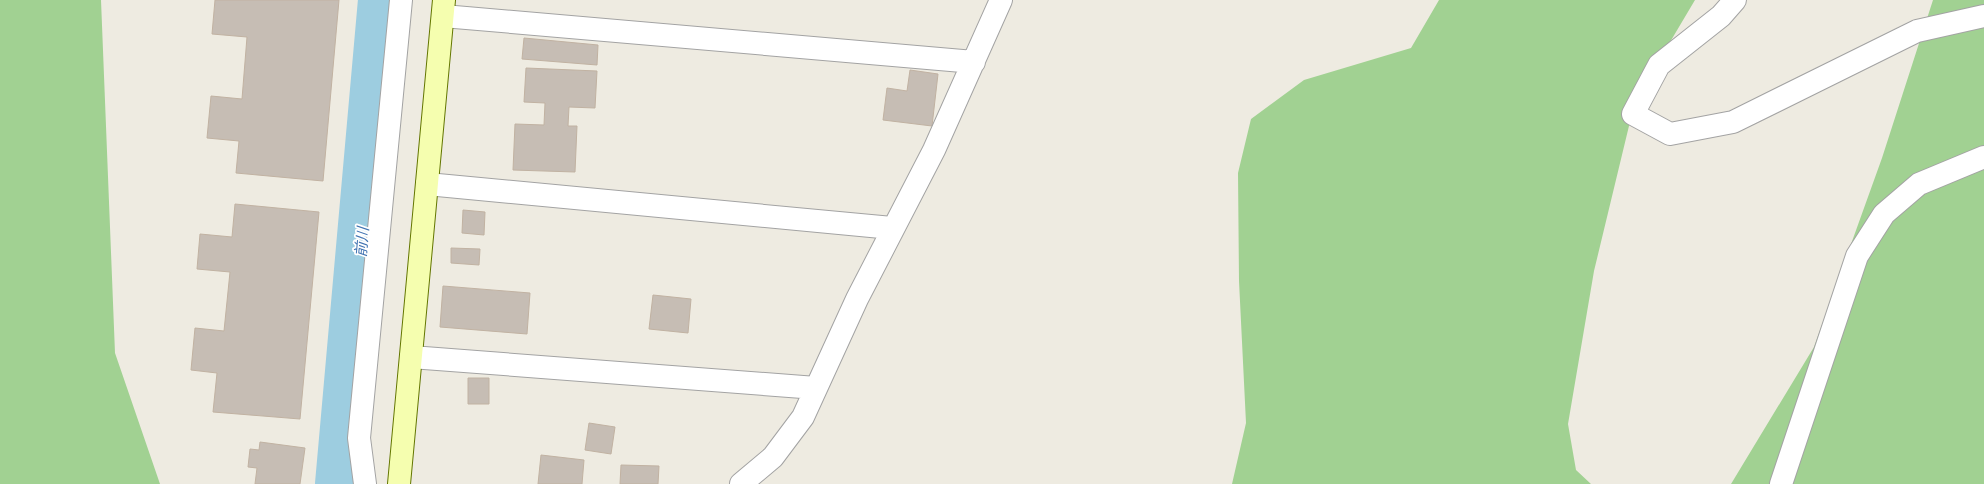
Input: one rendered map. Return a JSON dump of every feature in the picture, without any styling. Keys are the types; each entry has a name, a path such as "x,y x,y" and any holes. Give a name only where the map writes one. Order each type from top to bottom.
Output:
{"street":[{"path":"365,484 359,438 401,0"},
{"path":"741,484 773,457 803,417 857,299 892,228 934,150 1001,0"},
{"path":"1735,0 1721,16 1658,65 1633,114 1670,134 1733,122 1917,30 1984,16"},
{"path":"399,484 444,8 974,62"},
{"path":"1781,484 1857,256 1884,214 1919,184 1984,157"},
{"path":"427,184 892,228"},
{"path":"411,357 816,388"}],"green space":[{"path":"0,0 101,0 115,353 160,484 0,484"},
{"path":"1439,0 1695,0 1635,101 1594,271 1568,424 1576,470 1591,484 1232,484 1246,423 1239,281 1238,173 1251,119 1304,80 1411,48"},
{"path":"1933,0 1984,0 1984,484 1731,484 1814,347 1882,158"}],"building":[{"path":"215,0 339,0 323,181 236,173 239,141 207,138 211,96 242,99 247,37 212,34"},
{"path":"524,38 598,45 597,65 522,59"},
{"path":"526,68 597,71 595,108 569,107 568,126 577,126 575,172 513,170 515,124 544,125 545,103 524,102"},
{"path":"910,70 938,74 932,126 883,120 887,88 907,91"},
{"path":"235,204 319,212 300,419 213,412 217,373 191,370 195,328 224,331 230,272 197,269 200,234 232,237"},
{"path":"463,210 485,212 484,235 462,233"},
{"path":"451,248 480,249 479,265 451,263"},
{"path":"443,286 530,293 527,334 440,327"},
{"path":"653,295 691,299 688,333 649,329"},
{"path":"468,378 489,378 489,404 468,404"},
{"path":"589,423 615,427 611,454 585,450"},
{"path":"260,442 305,448 300,484 255,484 257,468 248,467 250,449 259,450"},
{"path":"541,455 584,460 582,484 538,484"},
{"path":"621,465 659,466 658,484 620,484"}],"waterway":[{"name":"前川","path":"340,484 383,0"}]}
